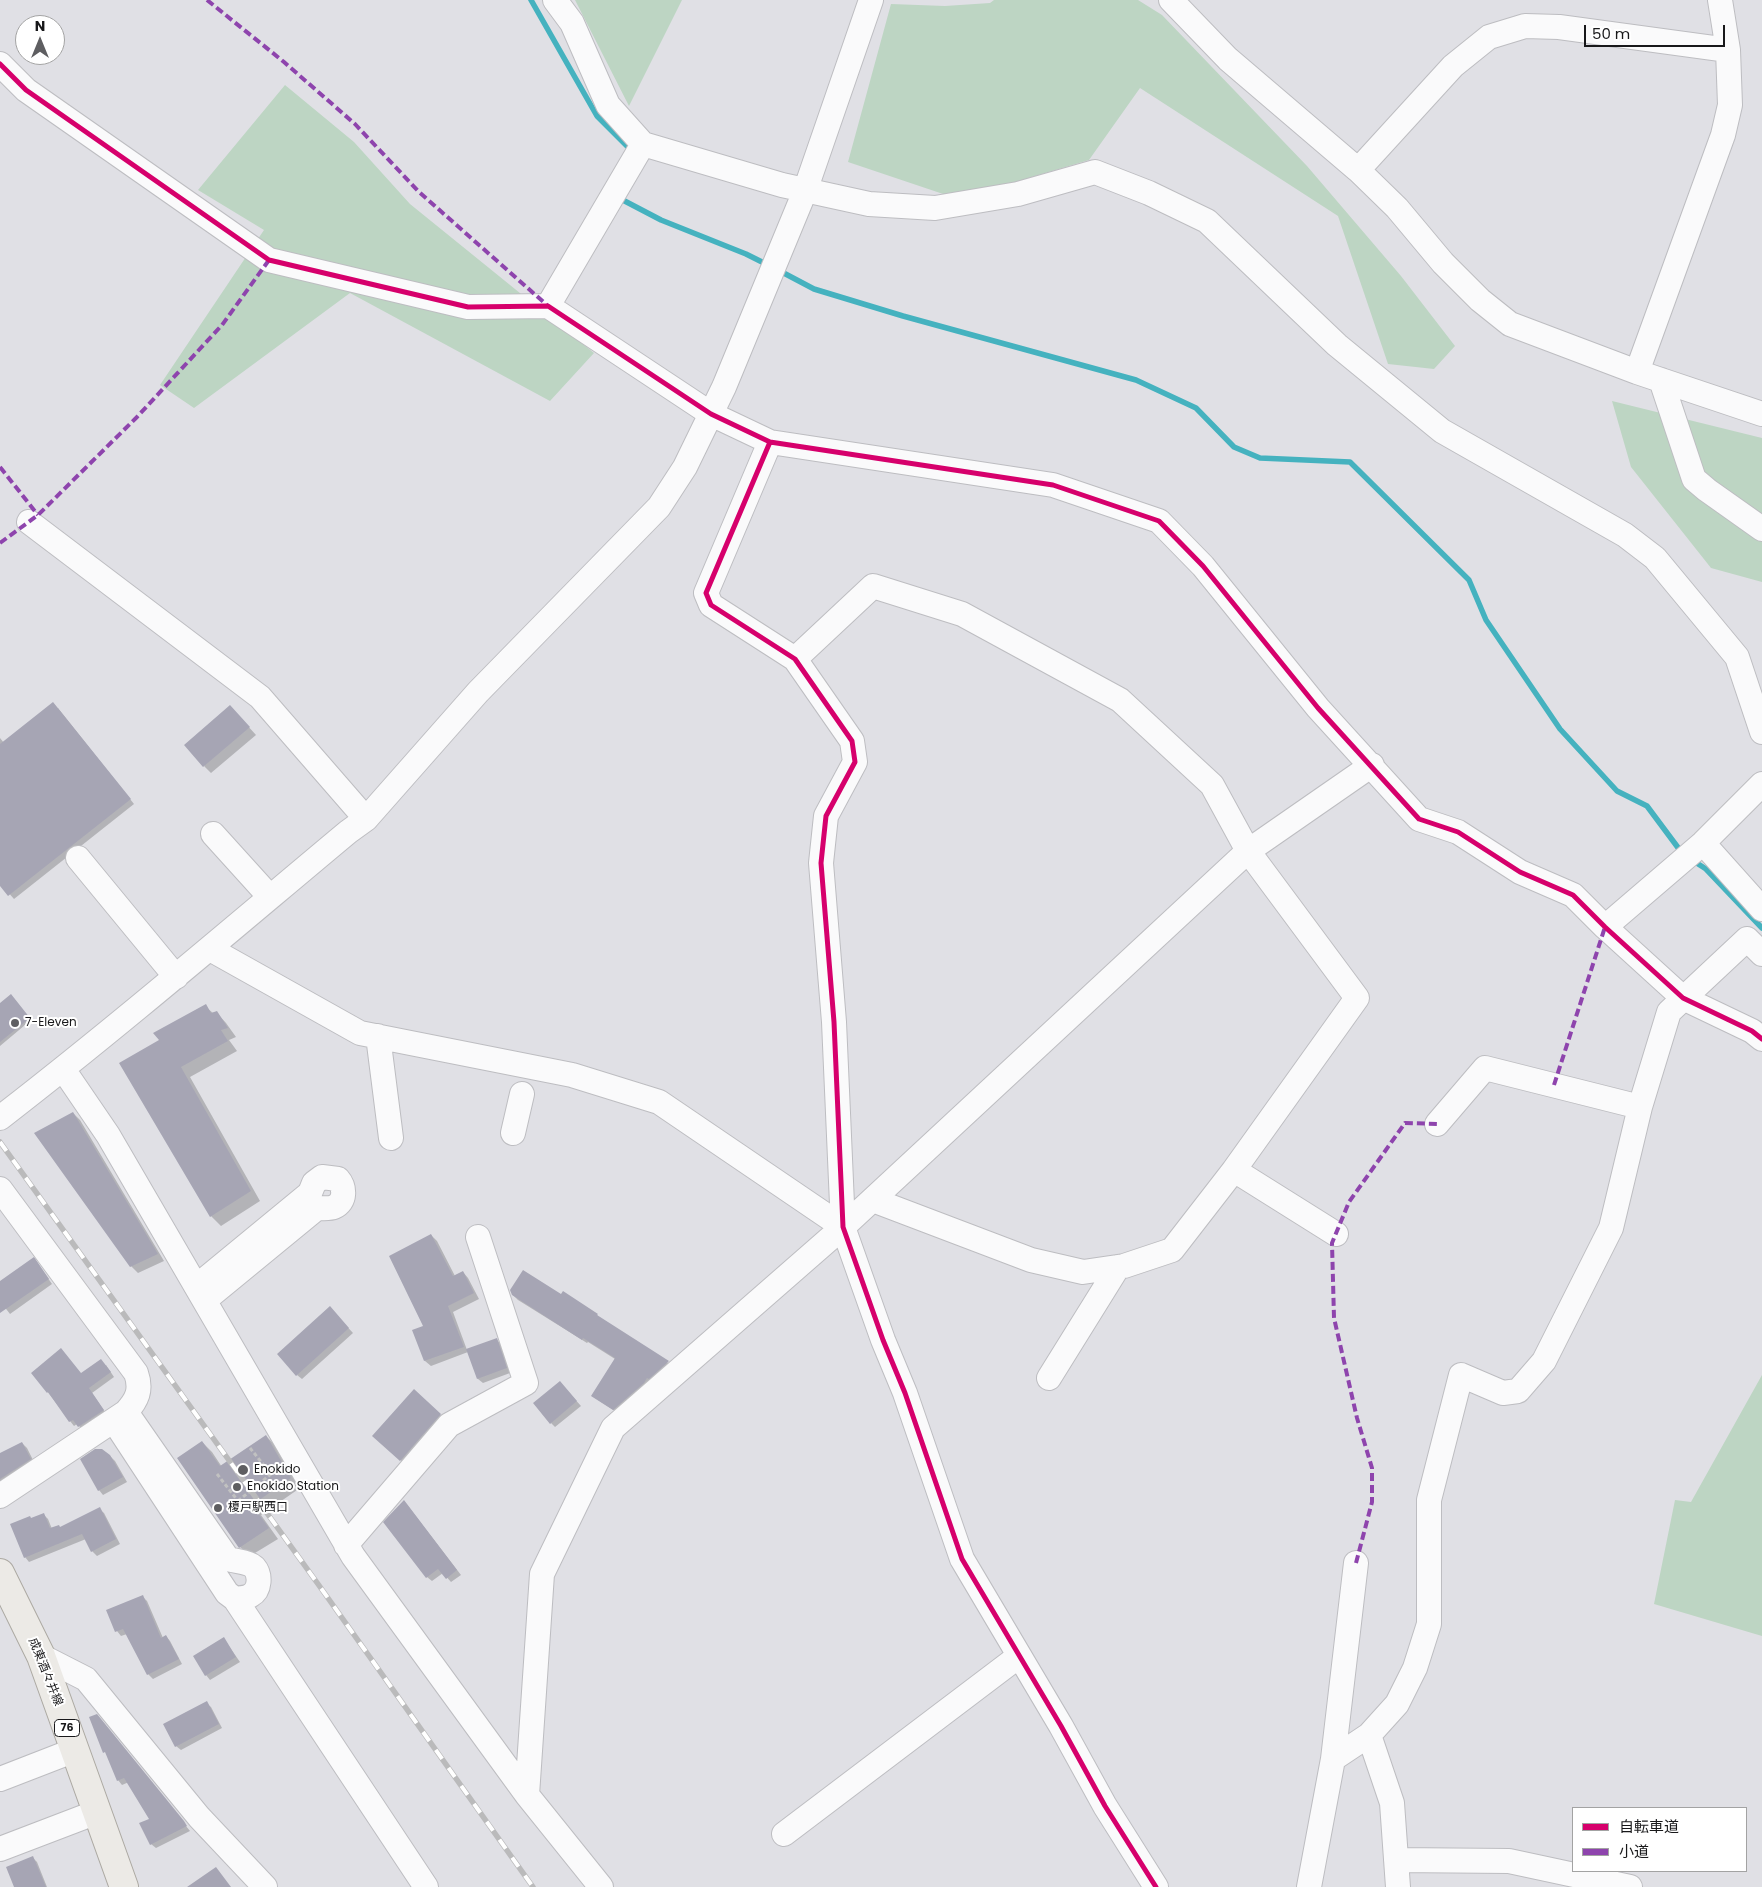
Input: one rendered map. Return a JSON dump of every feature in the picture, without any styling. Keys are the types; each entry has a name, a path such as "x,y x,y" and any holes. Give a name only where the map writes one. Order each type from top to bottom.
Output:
{"main road":[{"name":"成東酒々井線","path":"2,1583 41,1656 124,1887"}],"street":[{"path":"555,0 572,24 608,105 643,144 805,191 869,204 935,208 1018,194 1095,172 1149,193 1207,221 1337,345 1442,431 1625,535 1656,558 1737,657 1762,732"},
{"path":"0,1118 176,977 348,832 366,819 478,692 658,507 685,467 711,414 805,191 871,0"},
{"path":"1171,0 1228,59 1358,170 1398,208 1450,269 1480,300 1510,324 1637,372 1762,414"},
{"path":"1637,372 1723,135 1730,105 1728,50 1720,0"},
{"path":"1358,170 1453,66 1489,37 1507,31 1525,26 1559,27 1728,50"},
{"path":"0,64 26,90 270,260 468,307 548,306 711,414 770,442 1053,485 1159,521 1203,566 1318,708 1419,819 1458,832 1520,872 1573,895 1683,998 1752,1031 1762,1039"},
{"path":"548,306 643,144"},
{"path":"1661,380 1694,479 1762,529"},
{"path":"770,442 706,593 711,605 795,659 852,741 856,762 826,816 822,863 834,1022 843,1227 882,1340 905,1393 962,1559 1105,1806 1156,1887"},
{"path":"29,522 260,697 366,819"},
{"path":"795,659 872,586 962,614 1120,700 1212,785 1248,851 1357,998 1234,1170 1172,1250 1118,1267 1083,1272 1031,1260 872,1200"},
{"path":"527,1795 542,1574 612,1428 843,1227 1248,851 1372,766"},
{"path":"1605,927 1703,843 1762,784"},
{"path":"213,834 270,897"},
{"path":"1703,843 1762,909"},
{"path":"78,858 176,977"},
{"path":"1333,1759 1369,1735 1397,1704 1415,1668 1429,1624 1429,1500 1461,1375 1503,1393 1518,1391 1544,1361 1611,1228 1640,1107 1669,1012 1747,939 1762,954"},
{"path":"210,949 360,1032 572,1075 658,1102 843,1227"},
{"path":"378,1036 391,1138"},
{"path":"1437,1124 1485,1068 1640,1107"},
{"path":"63,1069 108,1135 346,1545 527,1795 601,1887"},
{"path":"513,1133 522,1094"},
{"path":"1234,1170 1336,1234"},
{"path":"322,1176 338,1179 343,1185 341,1202 334,1207 317,1208 201,1293 310,1192 314,1183 322,1176"},
{"path":"0,1189 136,1373 139,1380 135,1402 120,1417 0,1496"},
{"path":"346,1545 448,1425 526,1383 478,1237"},
{"path":"1049,1378 1118,1267"},
{"path":"120,1417 228,1558 236,1562 246,1562 254,1568 259,1576 258,1588 252,1595 235,1599"},
{"path":"120,1417 227,1593 235,1599 426,1887"},
{"path":"1309,1887 1333,1759 1356,1563"},
{"path":"41,1656 86,1679 199,1817 265,1887"},
{"path":"784,1834 1019,1656"},
{"path":"1369,1735 1392,1803 1398,1887"},
{"path":"0,1778 75,1750"},
{"path":"0,1849 97,1812"},
{"path":"1396,1860 1509,1861 1624,1886"}],"path":[{"path":"217,1474 238,1501 271,1474 250,1448"}],"green space":[{"path":"575,0 682,0 629,106"},
{"path":"994,0 1138,0 1162,15 1307,166 1401,276 1455,346 1434,369 1388,364 1338,216 1140,88 1089,160 958,199 848,162 891,4 945,6 990,3"},
{"path":"285,85 354,142 410,204 594,353 550,401 350,293 194,408 160,385 264,230 198,190"},
{"path":"1612,401 1762,438 1762,582 1711,568 1631,467"},
{"path":"1762,1375 1762,1636 1654,1604 1675,1500 1691,1502"}],"building":[{"path":"53,702 131,799 8,896 0,886 0,744"},
{"path":"230,705 250,727 203,767 184,745"},
{"path":"11,994 30,1018 0,1042 0,1003"},
{"path":"206,1004 211,1013 217,1011 228,1028 221,1030 228,1041 181,1067 251,1191 210,1217 119,1063 159,1040 153,1033"},
{"path":"73,1112 158,1254 130,1267 34,1133"},
{"path":"431,1234 453,1276 463,1271 474,1293 448,1306 464,1347 424,1361 412,1330 423,1326 389,1256"},
{"path":"34,1257 49,1279 0,1313 0,1281"},
{"path":"523,1270 561,1294 563,1291 669,1361 649,1379 647,1378 644,1383 613,1410 591,1396 615,1358 583,1338 582,1340 512,1295 510,1290"},
{"path":"330,1306 349,1328 296,1376 277,1354"},
{"path":"497,1338 507,1368 477,1379 466,1349"},
{"path":"61,1348 81,1373 101,1359 111,1372 89,1388 104,1410 78,1427 73,1420 69,1422 48,1392 31,1373"},
{"path":"560,1381 577,1401 550,1424 533,1403"},
{"path":"414,1389 441,1414 400,1461 372,1436"},
{"name":"Enokido Station","path":"266,1435 291,1478 252,1505 269,1528 239,1548 177,1458 202,1441 220,1466"},
{"path":"22,1442 31,1459 0,1479 0,1453"},
{"path":"95,1449 102,1449 110,1455 123,1477 98,1491 80,1459"},
{"path":"404,1500 457,1570 446,1579 438,1569 426,1578 383,1522"},
{"path":"100,1507 116,1539 91,1552 82,1534 24,1558 10,1524 44,1513 50,1528 59,1525 60,1527"},
{"path":"143,1595 161,1638 166,1635 179,1659 147,1675 123,1629 115,1632 106,1610"},
{"path":"224,1637 236,1657 205,1676 193,1656"},
{"path":"207,1701 219,1724 175,1747 163,1724"},
{"path":"97,1714 187,1826 150,1845 139,1823 149,1819 124,1778 117,1781 105,1752 103,1753 89,1717"},
{"path":"33,1856 46,1887 14,1887 6,1867"},
{"path":"216,1867 231,1887 187,1887"}],"waterway":[{"path":"531,0 597,116 632,151"},
{"path":"617,197 661,220 746,254 768,265"},
{"path":"778,270 814,289 903,316 1136,380 1196,408 1234,447 1260,458 1350,462 1469,580 1486,620 1560,729 1617,791 1647,806 1682,853"},
{"path":"1692,860 1706,869 1762,928"}],"railway":[{"path":"0,1142 533,1887"}],"marked path":[{"path":"207,0 284,62 355,124 418,191 548,306"},
{"path":"0,543 38,515 137,417 222,325 269,260"},
{"path":"0,467 38,515"},
{"path":"1554,1085 1605,927"},
{"path":"1356,1563 1372,1502 1372,1468 1357,1418 1334,1318 1332,1243 1349,1202 1405,1123 1437,1124"}],"cycle path":[{"path":"0,64 26,90 269,260 468,307 548,306 711,414 770,442 1053,485 1159,521 1203,566 1318,708 1419,819 1458,832 1520,872 1573,895 1683,998 1752,1031 1762,1039"},
{"path":"770,442 706,593 711,605 795,659 852,741 855,762 826,816 821,863 834,1022 843,1227 883,1340 905,1393 962,1559 1061,1726 1105,1806 1156,1887"}],"place":[{"name":"7-Eleven","path":"15,1023"},
{"name":"Enokido","path":"243,1470"},
{"name":"Enokido Station","path":"237,1487"},
{"name":"榎戸駅西口","path":"218,1508"}]}
